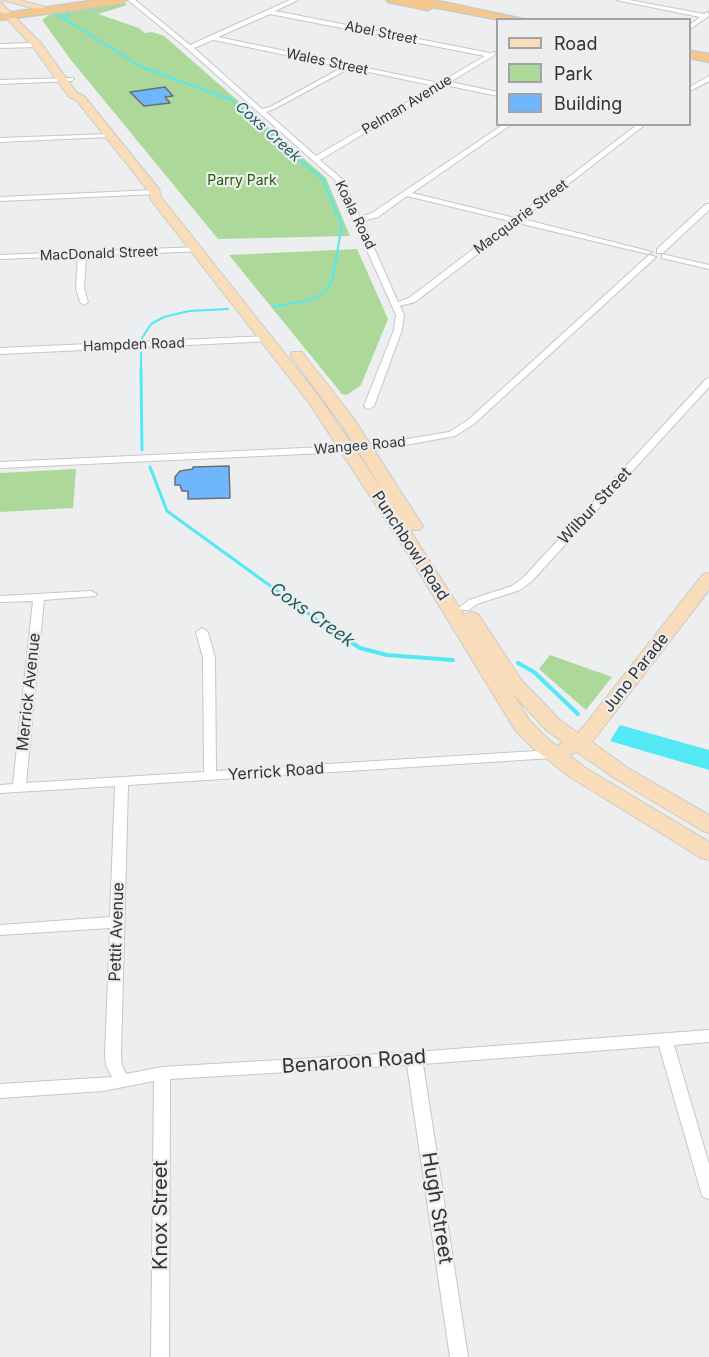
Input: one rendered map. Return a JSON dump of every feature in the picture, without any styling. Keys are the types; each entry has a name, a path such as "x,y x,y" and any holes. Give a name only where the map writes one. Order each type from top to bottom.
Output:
{"highway":[{"path":"14,15 40,7 92,0"},
{"path":"14,15 122,0"},
{"path":"392,0 496,20"},
{"path":"415,0 511,18"},
{"path":"691,50 709,53"},
{"path":"691,55 709,58"}],"main road":[{"name":"Punchbowl Road","path":"14,15 80,94 80,98 108,135 155,192 155,197 315,401 356,448 501,665 528,700 554,726 577,743 621,773 709,825"},
{"name":"Punchbowl Road","path":"14,15 67,80"},
{"name":"Punchbowl Road","path":"155,192 168,195 177,205 325,391 413,548 515,715 530,734 552,754 601,787 709,852"},
{"name":"Juno Parade","path":"552,754 577,743 591,731 709,578"}],"street":[{"name":"Koala Road","path":"131,0 339,180 400,315 398,330 369,406"},
{"path":"189,48 214,39 295,0"},
{"path":"619,0 708,15"},
{"name":"Abel Street","path":"270,12 495,53"},
{"path":"691,26 708,15"},
{"name":"Wales Street","path":"214,39 496,94"},
{"path":"0,46 37,45"},
{"name":"Pelman Avenue","path":"316,159 495,53"},
{"path":"261,111 272,108 349,66"},
{"path":"691,88 709,78"},
{"path":"0,82 67,80"},
{"path":"357,219 371,217 505,126"},
{"name":"Macquarie Street","path":"396,305 412,300 640,126"},
{"path":"0,140 108,135"},
{"path":"0,199 155,192"},
{"path":"407,194 709,267"},
{"name":"Wangee Road","path":"0,465 356,448 443,436 460,430 709,206"},
{"name":"MacDonald Street","path":"0,257 198,249"},
{"path":"82,255 80,288 84,302"},
{"name":"Hampden Road","path":"0,351 268,339"},
{"name":"Wilbur Street","path":"465,608 473,602 516,588 528,579 709,381"},
{"path":"0,599 91,594"},
{"name":"Merrick Avenue","path":"19,788 39,597"},
{"path":"202,632 209,658 210,776"},
{"name":"Yerrick Road","path":"0,789 552,754"},
{"name":"Pettit Avenue","path":"122,781 113,1055 114,1066 122,1081"},
{"path":"0,930 118,922"},
{"name":"Benaroon Road","path":"0,1091 103,1085 162,1073 414,1058 709,1036"},
{"path":"665,1040 709,1192"},
{"name":"Hugh Street","path":"414,1058 459,1357"},
{"name":"Knox Street","path":"160,1357 162,1073"}],"green space":[{"name":"Parry Park","path":"124,3 127,5 98,14 139,28 145,33 152,32 164,36 326,178 350,236 218,239 71,60 42,20 52,13"},
{"path":"357,249 388,319 361,385 347,395 342,394 229,255"},
{"path":"76,469 73,508 0,512 0,473"},
{"path":"550,655 612,677 586,710 539,669"}],"water":[{"path":"620,725 709,750 709,770 610,741"}],"building":[{"path":"165,87 173,96 165,97 170,103 144,106 130,92"},
{"path":"229,466 230,498 188,499 188,491 182,491 180,485 175,485 175,477 180,471 193,469 193,467"}],"waterway":[{"path":"65,11 68,15 66,19"},
{"name":"Coxs Creek","path":"55,13 142,67 232,100 323,180 342,225 332,281 324,292 310,300 273,307"},
{"name":"Coxs Creek","path":"142,338 151,324 164,317 189,311 228,309"},
{"name":"Coxs Creek","path":"141,353 141,368"},
{"name":"Coxs Creek","path":"141,368 142,450"},
{"name":"Coxs Creek","path":"150,467 167,511 327,627"},
{"name":"Coxs Creek","path":"325,626 360,648 387,655 453,660"},
{"name":"Coxs Creek","path":"518,663 534,672 578,714"}]}
